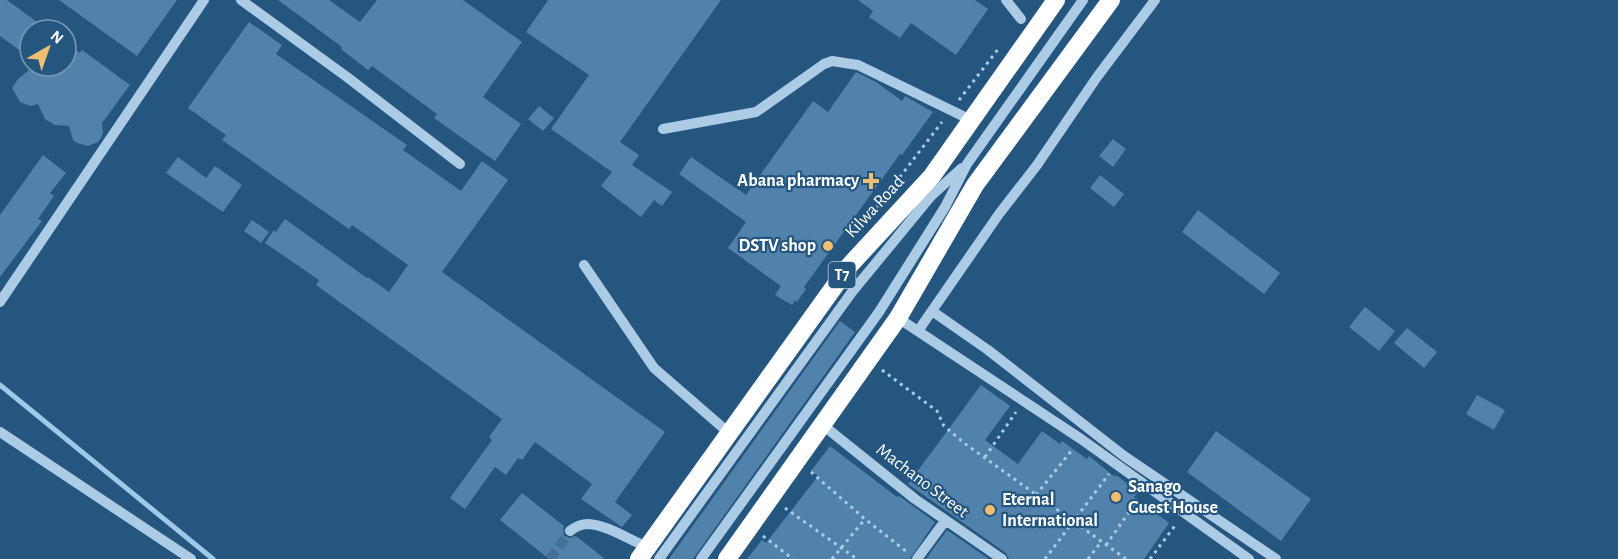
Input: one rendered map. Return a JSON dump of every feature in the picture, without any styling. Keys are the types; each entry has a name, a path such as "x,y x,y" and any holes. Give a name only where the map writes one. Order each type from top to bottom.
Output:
{"highway":[{"name":"Kilwa Road","path":"648,555 729,433 849,266 932,176 1056,0"},
{"path":"727,559 824,426 898,318 975,185 1111,0"}],"street":[{"path":"0,302 204,0"},
{"path":"241,0 460,164"},
{"path":"1006,0 1021,19"},
{"path":"701,559 879,312 945,207 967,164 1083,0"},
{"path":"918,331 1097,77 1155,0"},
{"path":"663,129 756,112 824,64 832,61 858,65 971,120"},
{"path":"570,531 579,525 602,527 648,555 852,292 931,196 967,164"},
{"path":"584,265 654,368 729,433"},
{"path":"932,311 1124,456 1276,559"},
{"path":"898,318 1080,439 1249,559"},
{"name":"Machano Street","path":"824,426 945,521 1002,559"},
{"path":"0,432 192,559"},
{"path":"917,559 945,521"}],"path":[{"path":"869,360 937,411 944,426 984,458 1126,559"},
{"path":"984,458 1024,401"},
{"path":"1036,495 1080,439"},
{"path":"797,462 917,559"},
{"path":"1045,559 1116,465"},
{"path":"1106,545 1147,486"},
{"path":"771,498 857,559"},
{"path":"1150,559 1185,513"},
{"path":"832,559 865,519"},
{"path":"750,527 793,559"},
{"path":"1088,559 1101,542"}],"building":[{"path":"0,0 7,0 32,18 18,18 18,49 0,36"},
{"path":"59,0 177,0 137,56"},
{"path":"278,0 329,0 360,22 377,0 463,0 522,42 483,97 521,124 495,161 434,118 437,114 372,66 368,70 341,49 342,47"},
{"path":"548,0 721,0 620,142 639,155 632,165 672,192 662,206 654,200 641,217 601,186 612,172 551,129 589,75 526,32"},
{"path":"858,0 975,0 988,9 956,55 911,23 900,38 869,17 873,11"},
{"path":"249,22 282,45 276,54 407,145 403,150 461,191 482,161 508,180 442,272 665,432 615,502 632,515 622,527 581,499 592,484 535,442 522,460 518,458 506,475 495,467 465,509 450,498 492,440 489,437 502,419 316,285 319,280 265,243 285,219 389,292 408,265 352,225 349,229 222,140 226,135 188,108"},
{"path":"82,50 130,85 102,123 101,138 98,142 88,146 73,140 69,126 55,125 45,119 38,104 30,106 20,102 12,88 18,79 78,78 78,51 80,53"},
{"path":"856,72 876,82 902,101 905,96 933,112 804,287 806,289 797,302 795,300 792,305 775,295 781,286 728,248 746,222 679,174 691,157 746,195 813,101 828,112"},
{"path":"539,106 554,118 543,131 528,119"},
{"path":"1113,139 1126,149 1113,167 1099,156"},
{"path":"43,155 66,173 50,193 54,196 38,219 42,221 0,277 0,215"},
{"path":"178,157 206,178 215,166 242,185 223,212 166,173"},
{"path":"1100,175 1124,194 1114,207 1090,188"},
{"path":"1198,210 1280,273 1264,294 1182,232"},
{"path":"252,220 269,232 261,243 244,231"},
{"path":"1365,307 1395,331 1379,351 1349,327"},
{"path":"840,321 855,332 693,559 669,559"},
{"path":"1407,328 1437,352 1424,368 1394,343"},
{"path":"981,385 1010,406 985,440 1018,464 1042,431 1060,444 1062,441 1087,459 1089,456 1115,477 1116,475 1138,492 1134,497 1169,523 1144,559 1009,559 1006,553 908,484"},
{"path":"1477,395 1505,410 1494,430 1466,414"},
{"path":"1216,431 1311,499 1281,541 1187,472"},
{"path":"830,446 897,497 899,496 935,522 910,559 747,559 762,540 766,543 818,476 811,471"},
{"path":"522,493 564,526 564,536 570,538 576,536 605,559 549,559 500,520"},
{"path":"947,530 989,559 926,559"}],"waterway":[{"path":"0,385 213,559"}],"tunnel":[{"path":"550,559 570,531"}],"place":[{"name":"Abana pharmacy","path":"871,181"},
{"name":"DSTV shop","path":"828,246"},
{"name":"Sanago Guest House","path":"1116,497"},
{"name":"Eternal International","path":"990,510"}]}
